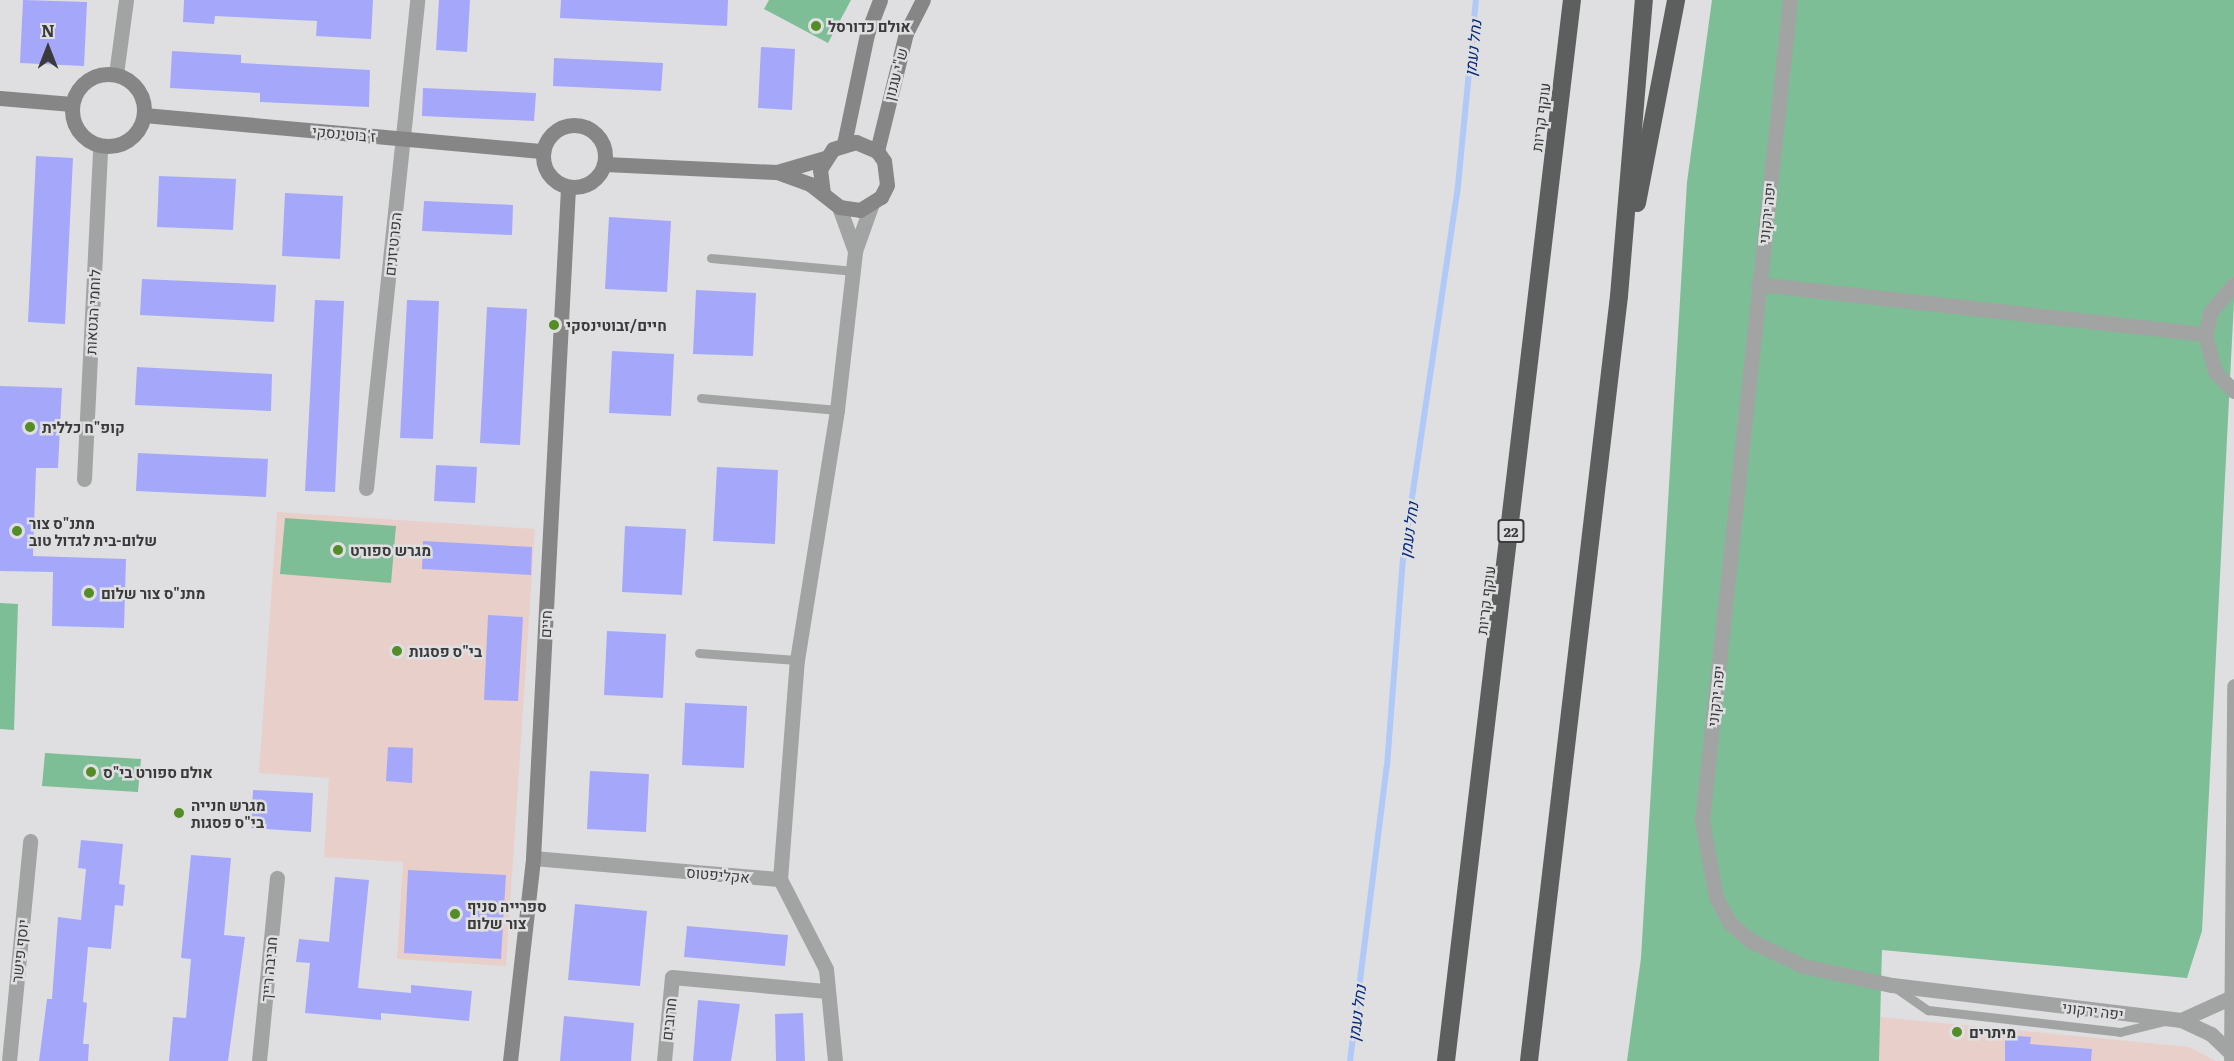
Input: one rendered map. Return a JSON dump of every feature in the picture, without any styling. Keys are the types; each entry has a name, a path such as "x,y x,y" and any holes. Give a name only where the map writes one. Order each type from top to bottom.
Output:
{"highway":[{"name":"עוקף קריות","path":"1446,1061 1572,0"},
{"path":"1529,1061 1618,296 1644,0"},
{"path":"1618,296 1676,0"}],"street":[{"path":"116,75 126,0"},
{"name":"הפרטיזנים","path":"366,488 417,0"},
{"path":"844,144 867,34 880,0"},
{"name":"ש\"י עגנון","path":"877,151 906,33 924,0"},
{"name":"יפה ירקוני","path":"1790,0 1758,284 1702,842 1716,897 1730,923 1751,941 1803,966 1892,985 2176,1020 2211,1034 2231,1057"},
{"path":"116,75 138,89 144,115 141,127 124,143 100,146 77,131 72,104 83,83 93,77 116,75"},
{"path":"0,98 72,104"},
{"name":"ז'בוטינסקי","path":"144,115 543,151"},
{"path":"564,127 586,128 602,142 605,164 591,183 568,187 548,174 543,151 555,132 564,127"},
{"path":"605,164 777,172 825,158 844,144 856,142 877,151 888,172 887,185 871,206 855,251 837,410 797,660 780,879 818,948 827,991 835,1061"},
{"name":"לוחמי הגטאות","path":"84,478 100,146"},
{"path":"823,192 820,175 825,158"},
{"path":"777,172 823,192 839,207 855,251"},
{"name":"חיים","path":"510,1061 533,858 568,187"},
{"path":"839,207 871,206"},
{"path":"1758,284 2205,334"},
{"path":"2232,284 2210,312 2205,334 2209,361 2229,387 2234,403"},
{"path":"2231,1057 2234,686"},
{"name":"יוסף פישר","path":"9,1061 30,841"},
{"name":"אקליפטוס","path":"533,858 780,879"},
{"name":"חביבה רייך","path":"259,1061 277,878"},
{"name":"חרובים","path":"664,1061 672,977 827,991"},
{"path":"2176,1020 2232,996"}],"lane":[{"path":"711,258 854,271"},
{"path":"701,398 837,410"},
{"path":"699,653 797,660"}],"shaded area":[{"name":"בי\"ס פסגות","path":"277,512 535,529 506,966 397,959 403,862 324,857 329,778 259,773"},
{"name":"מיתרים","path":"1880,1017 2189,1047 2216,1061 1879,1061"}],"green space":[{"name":"אולם כדורסל","path":"769,0 851,0 828,43 764,9"},
{"path":"1712,0 2234,0 2234,301 2202,931 2187,978 1882,950 1879,1061 1627,1061 1641,958 1687,182"},
{"name":"מגרש ספורט","path":"285,518 396,526 391,583 280,574"},
{"path":"0,603 18,604 14,730 0,729"},
{"name":"אולם ספורט בי\"ס","path":"45,753 141,759 138,792 42,786"}],"building":[{"path":"23,0 87,2 84,66 20,63"},
{"path":"184,0 373,0 371,39 316,36 317,21 215,16 214,24 183,22"},
{"path":"439,0 470,0 467,52 436,50"},
{"path":"561,0 728,0 727,26 560,18"},
{"path":"761,47 795,49 792,110 758,108"},
{"path":"172,51 241,55 241,63 370,70 369,107 260,102 260,93 170,88"},
{"path":"554,58 663,63 661,91 553,86"},
{"path":"423,88 536,93 534,121 422,116"},
{"path":"36,156 73,158 65,324 28,322"},
{"path":"159,176 236,179 233,230 157,227"},
{"path":"285,193 343,196 340,259 282,256"},
{"path":"424,201 513,205 512,235 422,231"},
{"path":"609,217 671,221 667,292 605,289"},
{"path":"142,279 276,285 274,322 140,315"},
{"path":"696,290 756,293 753,356 693,354"},
{"path":"315,300 344,301 335,492 305,491"},
{"path":"407,300 439,301 433,439 400,438"},
{"path":"487,307 527,309 520,445 480,443"},
{"path":"612,351 674,354 671,416 609,413"},
{"path":"137,367 272,374 271,411 135,405"},
{"path":"0,386 62,388 58,468 36,468 33,556 126,559 124,628 52,626 53,572 0,571"},
{"path":"138,453 268,459 266,497 136,491"},
{"path":"436,465 477,467 475,503 434,501"},
{"path":"717,467 778,470 775,544 713,541"},
{"path":"625,526 686,529 682,595 622,592"},
{"path":"423,541 532,547 531,575 422,569"},
{"path":"488,615 523,617 518,701 484,700"},
{"path":"607,631 666,634 663,698 604,695"},
{"path":"685,703 747,706 744,768 682,765"},
{"path":"388,747 413,748 412,783 386,781"},
{"path":"590,771 649,774 646,832 587,829"},
{"path":"253,790 313,793 311,832 251,828"},
{"path":"81,840 123,844 119,884 125,885 123,906 115,905 111,949 88,947 83,1002 87,1003 83,1044 89,1044 88,1061 39,1061 47,999 52,999 58,917 81,920 86,869 78,868"},
{"path":"191,855 231,858 224,935 245,937 228,1061 169,1061 173,1017 186,1018 191,959 181,958"},
{"name":"ספרייה סניף צור שלום","path":"408,870 506,875 501,959 404,953"},
{"path":"335,877 369,880 358,988 411,993 411,985 472,991 469,1021 381,1013 381,1020 305,1013 310,963 296,962 299,939 329,942"},
{"path":"575,904 647,911 640,986 568,980"},
{"path":"687,926 788,935 785,966 684,957"},
{"path":"698,1000 740,1004 731,1061 693,1061"},
{"path":"803,1013 805,1061 776,1061 775,1014"},
{"path":"564,1016 634,1023 631,1061 560,1061"},
{"path":"2005,1035 2031,1037 2030,1044 2092,1049 2091,1061 2005,1061"}],"waterway":[{"name":"נחל נעמן","path":"1350,1061 1387,766 1403,559 1458,186 1476,0"}],"place":[{"name":"אולם כדורסל","path":"816,26"},
{"name":"חיים/זבוטינסקי","path":"554,325"},
{"name":"קופ\"ח כללית","path":"30,427"},
{"name":"מתנ\"ס צור שלום-בית לגדול טוב","path":"17,531"},
{"name":"מגרש ספורט","path":"338,550"},
{"name":"מתנ\"ס צור שלום","path":"89,593"},
{"name":"בי\"ס פסגות","path":"397,651"},
{"name":"אולם ספורט בי\"ס","path":"91,772"},
{"name":"מגרש חנייה בי\"ס פסגות","path":"179,813"},
{"name":"ספרייה סניף צור שלום","path":"455,914"},
{"name":"מיתרים","path":"1957,1032"}]}
